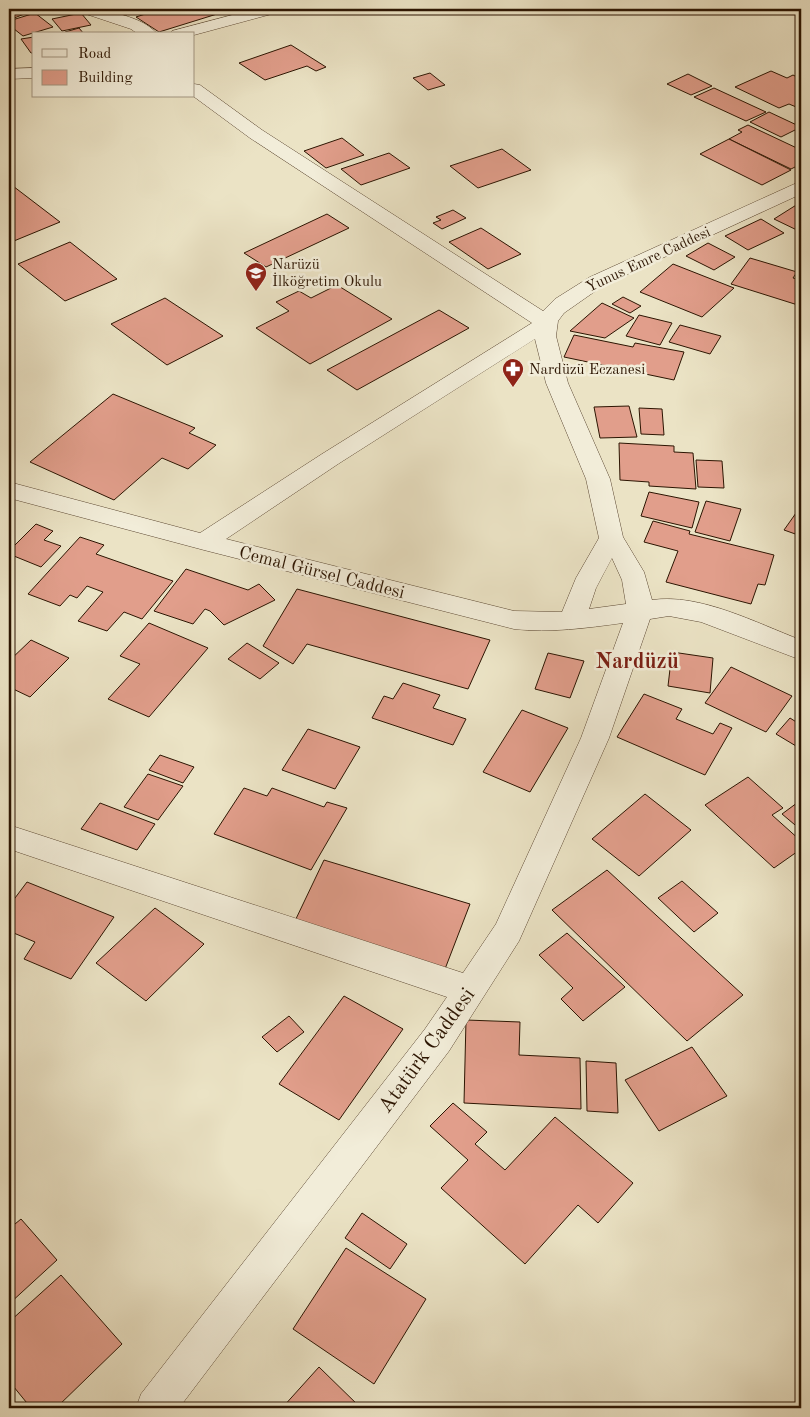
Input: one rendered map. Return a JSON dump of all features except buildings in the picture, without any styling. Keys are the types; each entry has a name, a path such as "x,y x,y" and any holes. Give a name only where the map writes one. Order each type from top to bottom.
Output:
{"street":[{"path":"86,9 138,26 146,32"},
{"path":"186,32 273,9"},
{"path":"9,74 32,73"},
{"path":"195,90 256,134 546,324 546,338 551,368 564,404 595,471 604,500 611,538 631,567 638,590 640,611"},
{"name":"Yunus Emre Caddesi","path":"204,542 330,459 546,324 554,311 597,281 622,268 774,202 801,187"},
{"name":"Cemal Gürsel Caddesi","path":"9,490 204,542 514,620 574,621 669,607 705,614 801,650"},
{"path":"574,621 577,604 583,588 611,538"},
{"name":"Atatürk Caddesi","path":"155,1408 437,1040 508,932 595,738 640,611"},
{"path":"9,837 470,990"}],"place":[{"name":"Narüzü İlköğretim Okulu","path":"256,292"},
{"name":"Nardüzü Eczanesi","path":"513,388"}],"district":[{"name":"Nardüzü","path":"637,660"}]}
